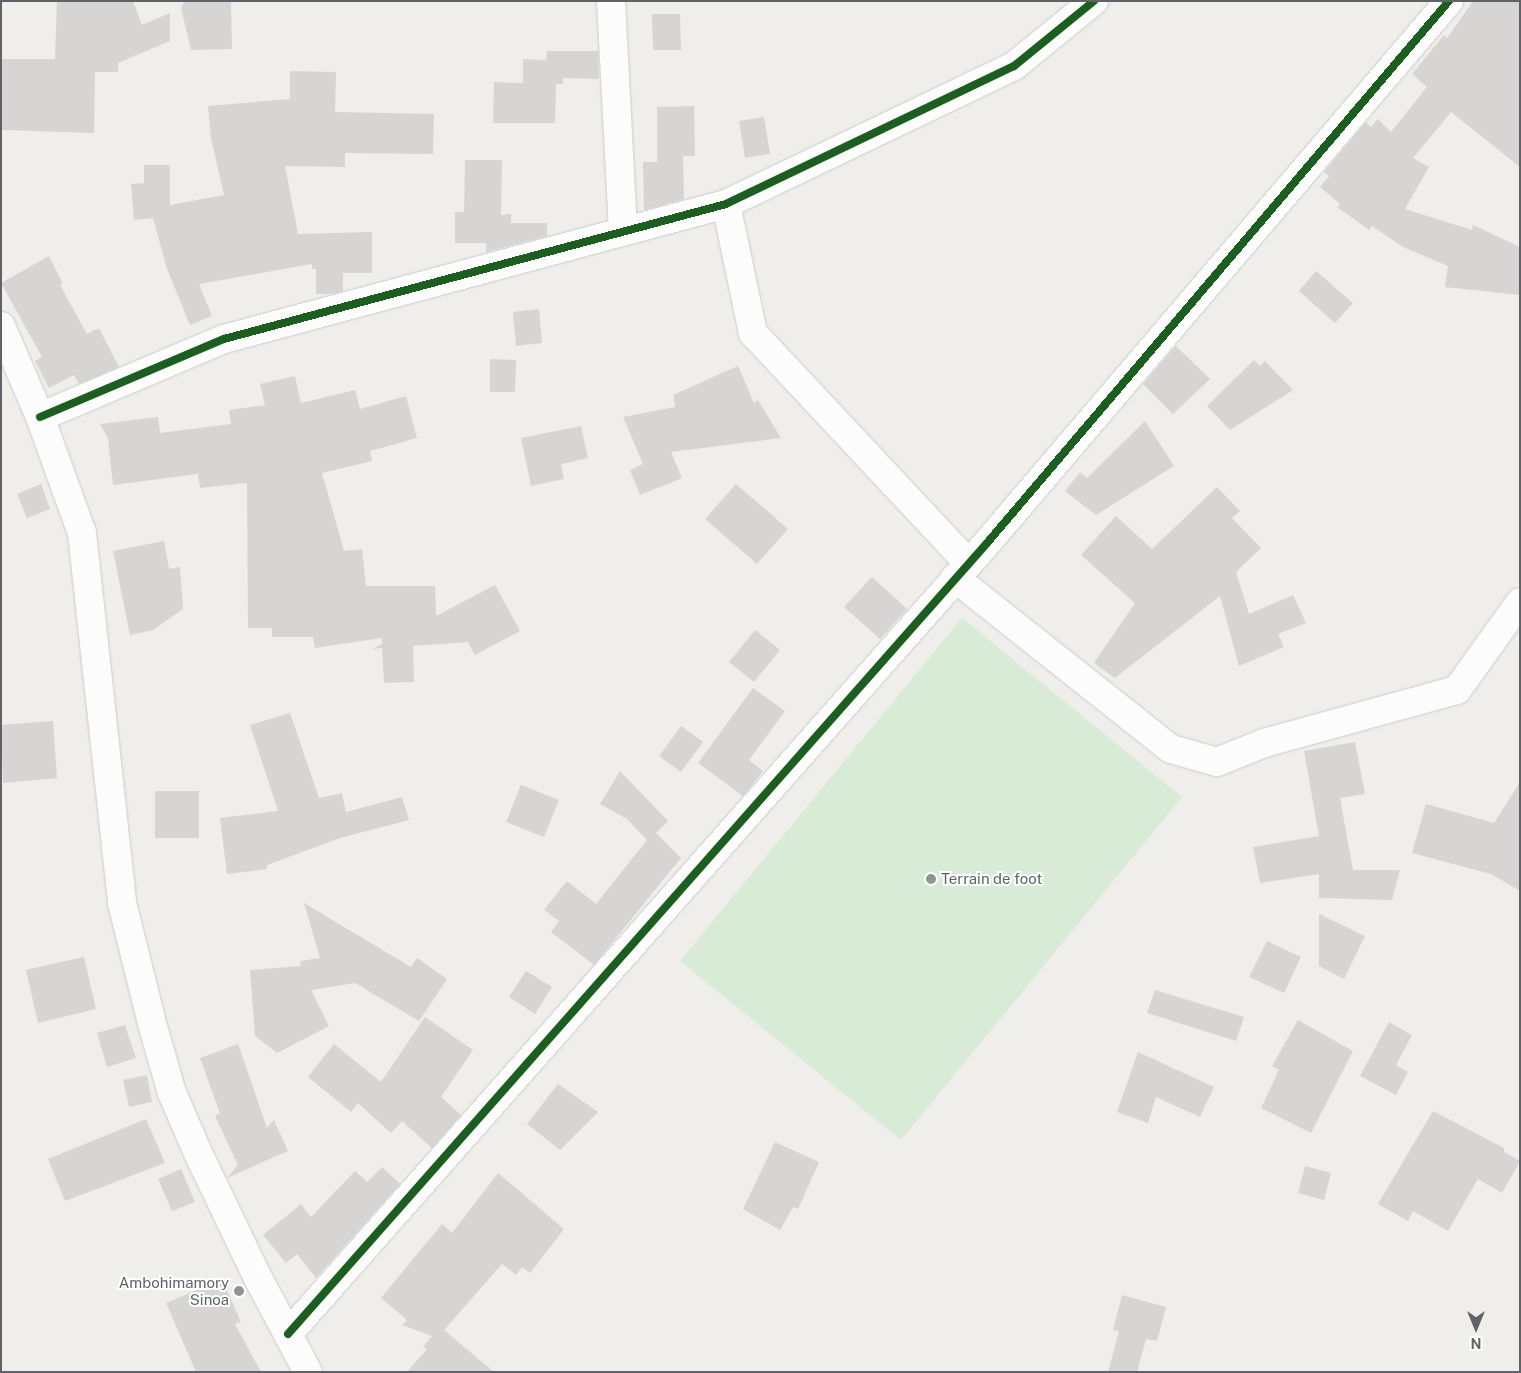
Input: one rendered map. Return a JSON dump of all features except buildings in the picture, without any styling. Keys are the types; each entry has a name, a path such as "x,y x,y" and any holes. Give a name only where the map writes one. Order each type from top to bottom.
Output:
{"street":[{"path":"611,1 623,230"},
{"path":"40,417 224,339 623,230 726,204 1014,66 1094,1"},
{"path":"288,1334 962,570 1448,1"},
{"path":"726,204 753,333 962,570 1171,749 1217,762 1264,743 1457,690 1520,602"},
{"path":"1,326 40,417 82,533 122,903 153,1027 172,1092 194,1144 308,1372"}],"green space":[{"name":"Terrain de foot","path":"962,618 1182,797 901,1140 680,961"}],"cycle path":[{"path":"40,417 224,339 726,204 1014,66 1094,1"},
{"path":"288,1334 987,543 1449,1"}],"place":[{"name":"Terrain de foot","path":"931,879"},
{"name":"Ambohimamory Sinoa","path":"239,1291"}]}
